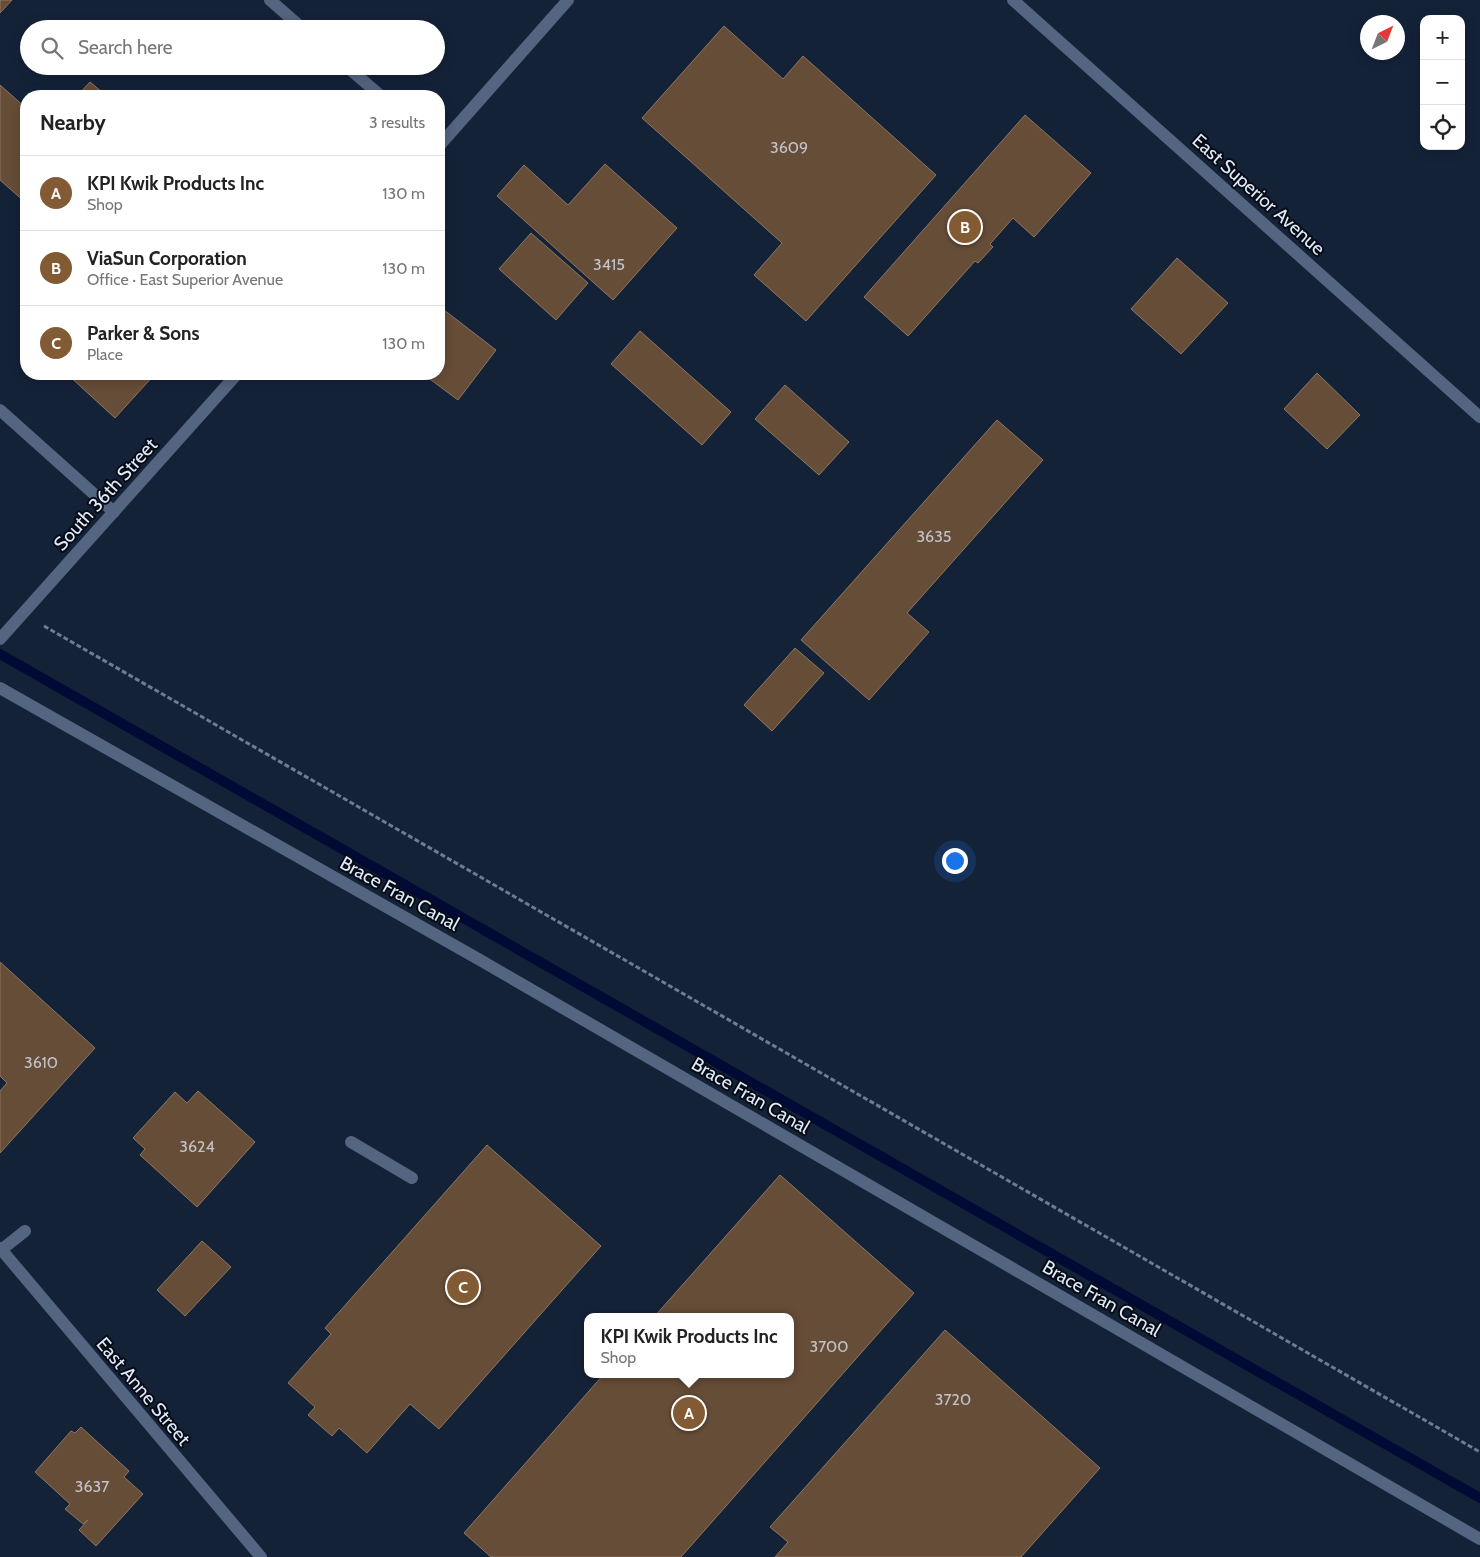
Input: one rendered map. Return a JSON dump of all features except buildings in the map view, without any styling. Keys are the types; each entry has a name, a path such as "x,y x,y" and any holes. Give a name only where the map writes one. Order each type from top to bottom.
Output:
{"street":[{"path":"270,0 293,20"},
{"path":"445,139 568,0"},
{"name":"East Superior Avenue","path":"1014,0 1480,417"},
{"path":"356,75 374,90"},
{"name":"South 36th Street","path":"0,639 232,380"},
{"path":"0,410 114,512"},
{"name":"Brace Fran Canal","path":"0,688 480,960 1480,1539"},
{"path":"350,1142 412,1178"},
{"path":"1,1249 25,1231"},
{"name":"East Anne Street","path":"1,1249 260,1557"}],"path":[{"path":"24,614 1480,1452"}],"waterway":[{"path":"0,654 1480,1498"}],"place":[{"name":"ViaSun Corporation","path":"965,227"},
{"name":"Parker & Sons","path":"463,1287"},
{"name":"KPI Kwik Products Inc","path":"689,1413"}]}
